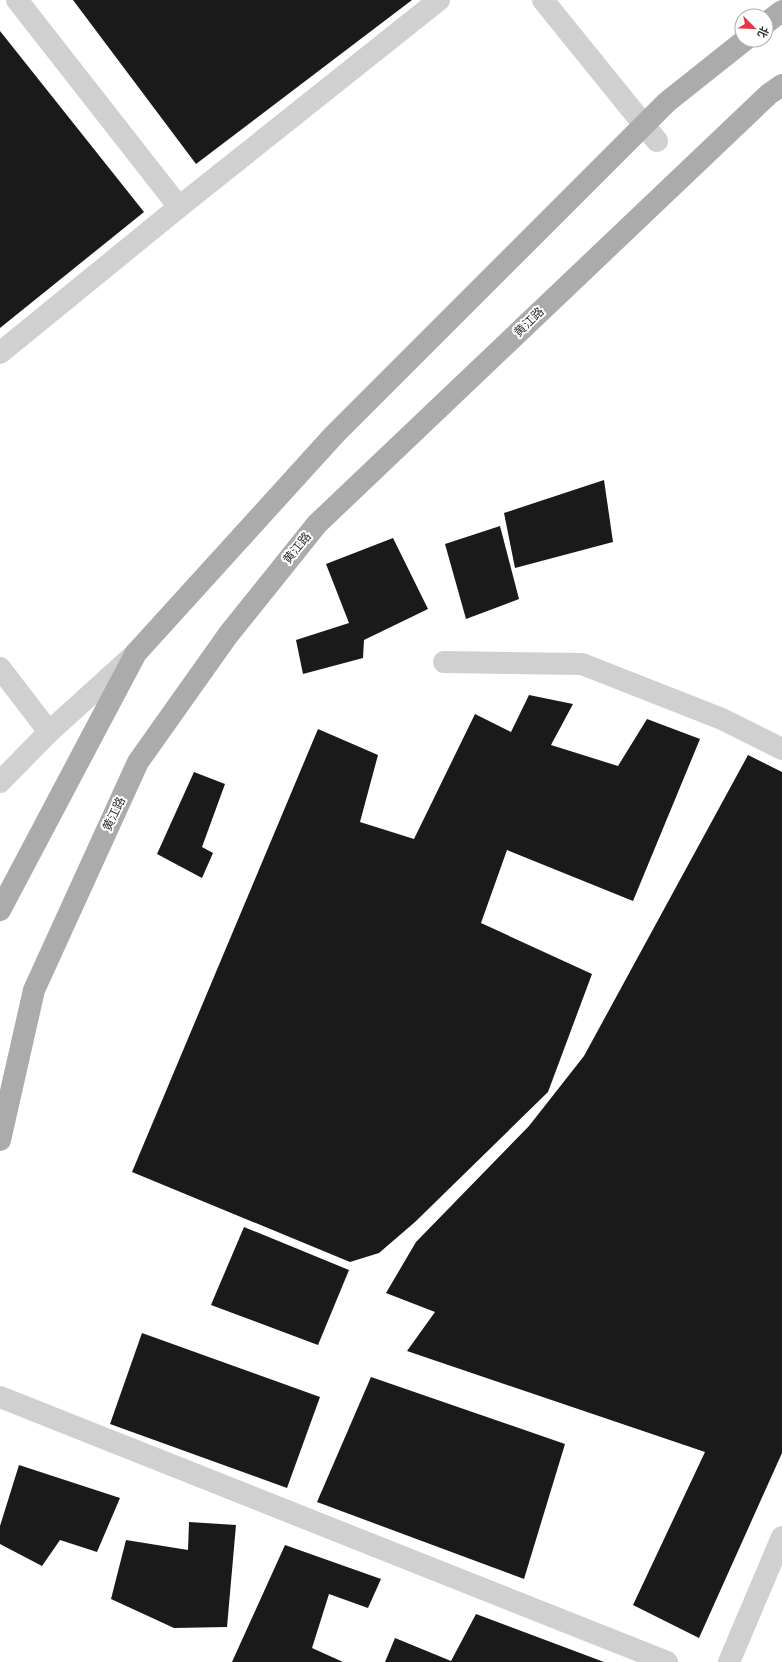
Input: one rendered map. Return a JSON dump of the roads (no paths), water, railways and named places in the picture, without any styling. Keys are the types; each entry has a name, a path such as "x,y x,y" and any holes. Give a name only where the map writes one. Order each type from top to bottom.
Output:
{"main road":[{"path":"0,910 136,653 334,435 651,133 667,102 735,48"},
{"name":"黄江路","path":"0,1140 34,990 138,762 228,635 317,524 769,94 782,85"}],"street":[{"path":"17,0 179,207"},
{"path":"0,352 439,0"},
{"path":"543,0 651,133"},
{"path":"0,782 49,732 136,653"},
{"path":"444,662 582,664 722,719 782,749"},
{"path":"0,668 49,732"},
{"path":"0,1397 667,1662"},
{"path":"729,1662 782,1537"}]}
